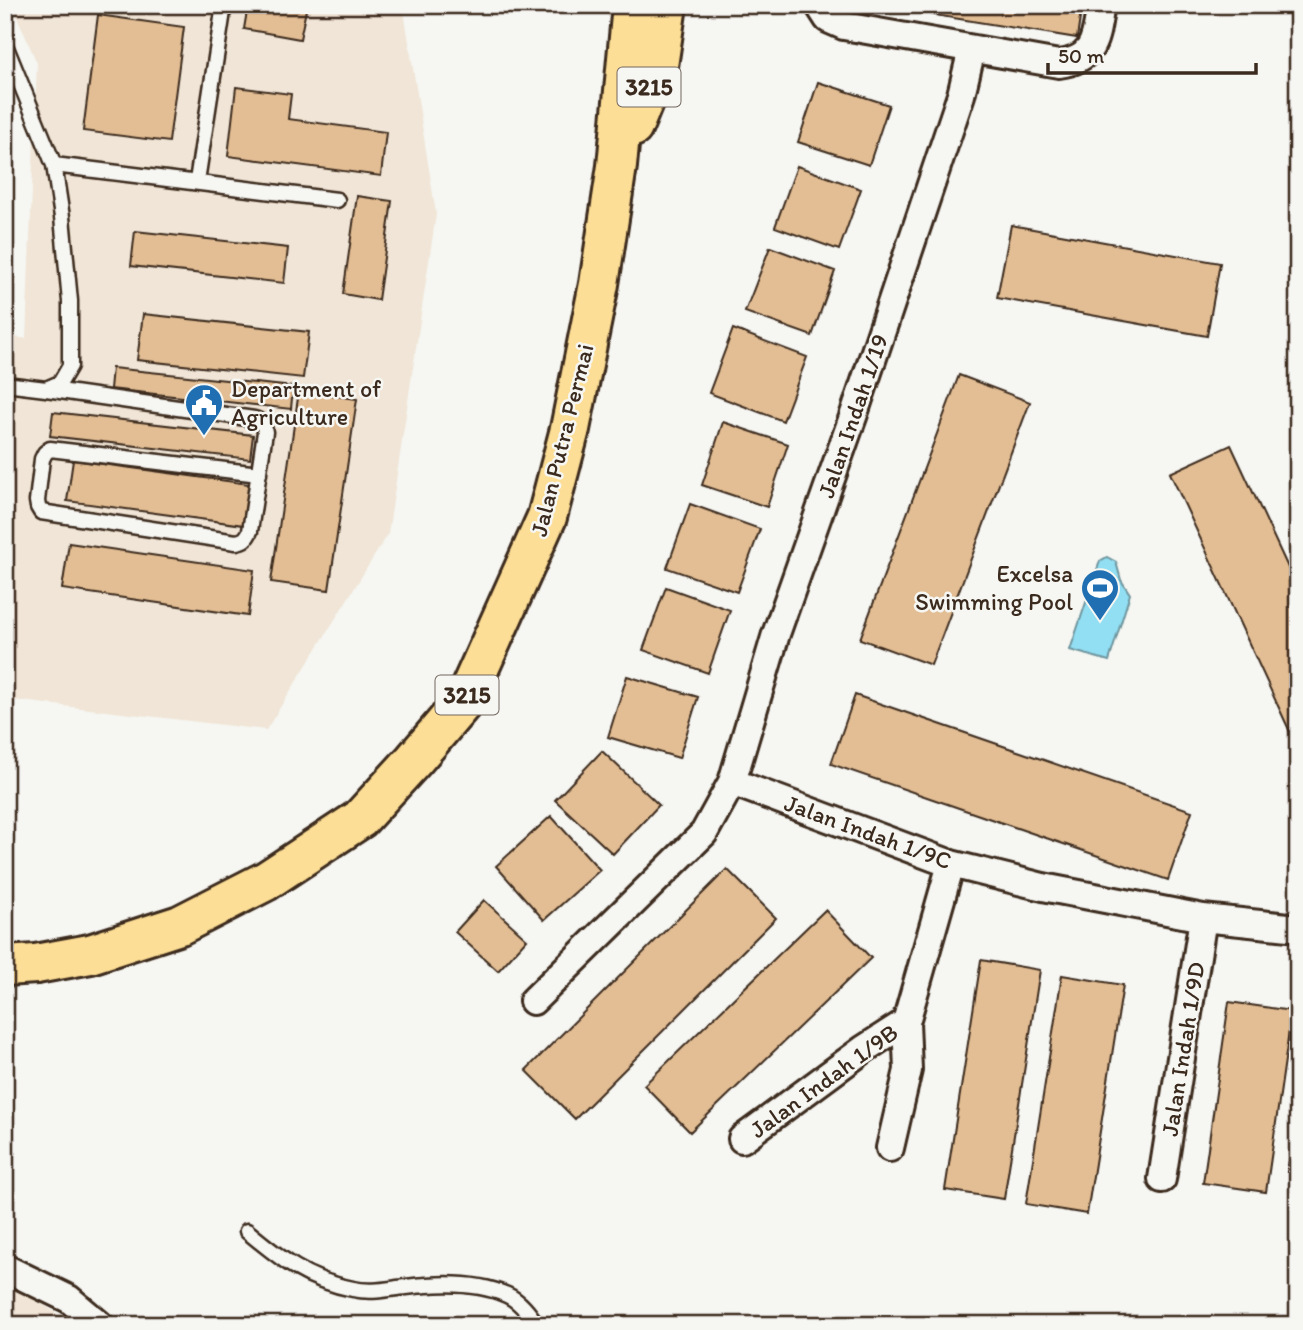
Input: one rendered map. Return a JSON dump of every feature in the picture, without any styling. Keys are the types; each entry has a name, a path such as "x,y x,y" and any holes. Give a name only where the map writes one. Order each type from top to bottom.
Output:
{"main road":[{"name":"Jalan Putra Permai","path":"5,966 36,964 90,954 180,925 266,881 360,819 465,700 547,517 570,429 617,166 632,5"},
{"name":"Jalan Putra Permai","path":"617,166 658,66 667,5"}],"street":[{"path":"818,5 828,19 844,26 1046,62 1069,62 1082,57 1092,47 1101,5"},
{"name":"Jalan Indah 1/19","path":"732,782 776,634 854,414 961,95 972,49"},
{"path":"533,1001 704,833 732,782"},
{"name":"Jalan Indah 1/9C","path":"732,782 951,864 1043,887 1203,918 1298,928"},
{"name":"Jalan Indah 1/9B","path":"890,1148 908,1070 906,1022 951,864"},
{"name":"Jalan Indah 1/9D","path":"1163,1179 1203,918"},
{"name":"Jalan Indah 1/9B","path":"742,1139 864,1049 906,1022"},
{"path":"5,1268 69,1299 100,1325"}],"lane":[{"path":"197,181 224,5"},
{"path":"5,45 54,165 70,300 70,366 60,383 46,389"},
{"path":"54,165 337,200"},
{"path":"5,384 261,421 265,426 265,432 259,474 250,531 243,541 41,512 38,507 42,459 50,449 259,474"},
{"path":"247,1231 293,1267 332,1285 379,1292 442,1285 478,1287 508,1295 526,1309 537,1325"}],"shaded area":[{"name":"Department of Agriculture","path":"12,5 403,5 436,214 388,534 266,730 5,699 5,335 26,339 37,63"},
{"path":"5,1280 73,1324 74,1325 5,1325"}],"water":[{"name":"Excelsa Swimming Pool","path":"1107,557 1116,562 1121,580 1130,594 1109,661 1070,650 1100,561"}],"building":[{"path":"248,5 307,5 300,39 244,29"},
{"path":"873,5 1082,5 1077,38"},
{"path":"98,15 184,27 169,142 83,131"},
{"path":"818,82 889,105 869,165 798,142"},
{"path":"236,87 291,94 288,119 386,132 381,176 228,156"},
{"path":"797,166 861,189 839,250 775,227"},
{"path":"357,196 392,201 378,300 343,294"},
{"path":"1011,225 1220,263 1207,336 997,298"},
{"path":"135,231 288,248 284,283 131,266"},
{"path":"770,247 835,271 812,336 745,312"},
{"path":"143,314 309,332 303,378 137,360"},
{"path":"733,329 807,357 783,421 709,393"},
{"path":"112,368 293,387 291,409 110,389"},
{"path":"959,375 1030,402 931,665 860,639"},
{"path":"299,391 357,399 329,590 271,582"},
{"path":"53,412 253,435 250,459 50,436"},
{"path":"723,422 788,444 767,507 702,485"},
{"path":"1231,445 1298,589 1298,749 1170,473"},
{"path":"73,460 249,484 244,525 67,501"},
{"path":"690,504 760,529 737,592 667,568"},
{"path":"69,543 254,570 248,616 62,589"},
{"path":"666,587 730,610 708,673 643,650"},
{"path":"627,676 698,697 679,758 608,737"},
{"path":"855,695 1192,811 1168,880 831,764"},
{"path":"602,751 659,805 613,854 555,800"},
{"path":"551,816 600,870 544,920 496,866"},
{"path":"727,869 776,918 575,1119 526,1070"},
{"path":"484,900 527,939 498,971 455,932"},
{"path":"825,910 871,958 690,1132 644,1085"},
{"path":"981,960 1040,970 1004,1199 945,1190"},
{"path":"1062,975 1123,985 1087,1214 1026,1204"},
{"path":"1229,1002 1292,1011 1266,1192 1203,1183"},
{"path":"1298,1108 1298,1174 1287,1172"}],"place":[{"name":"Department of Agriculture","path":"204,437"},
{"name":"Excelsa Swimming Pool","path":"1100,622"}]}
